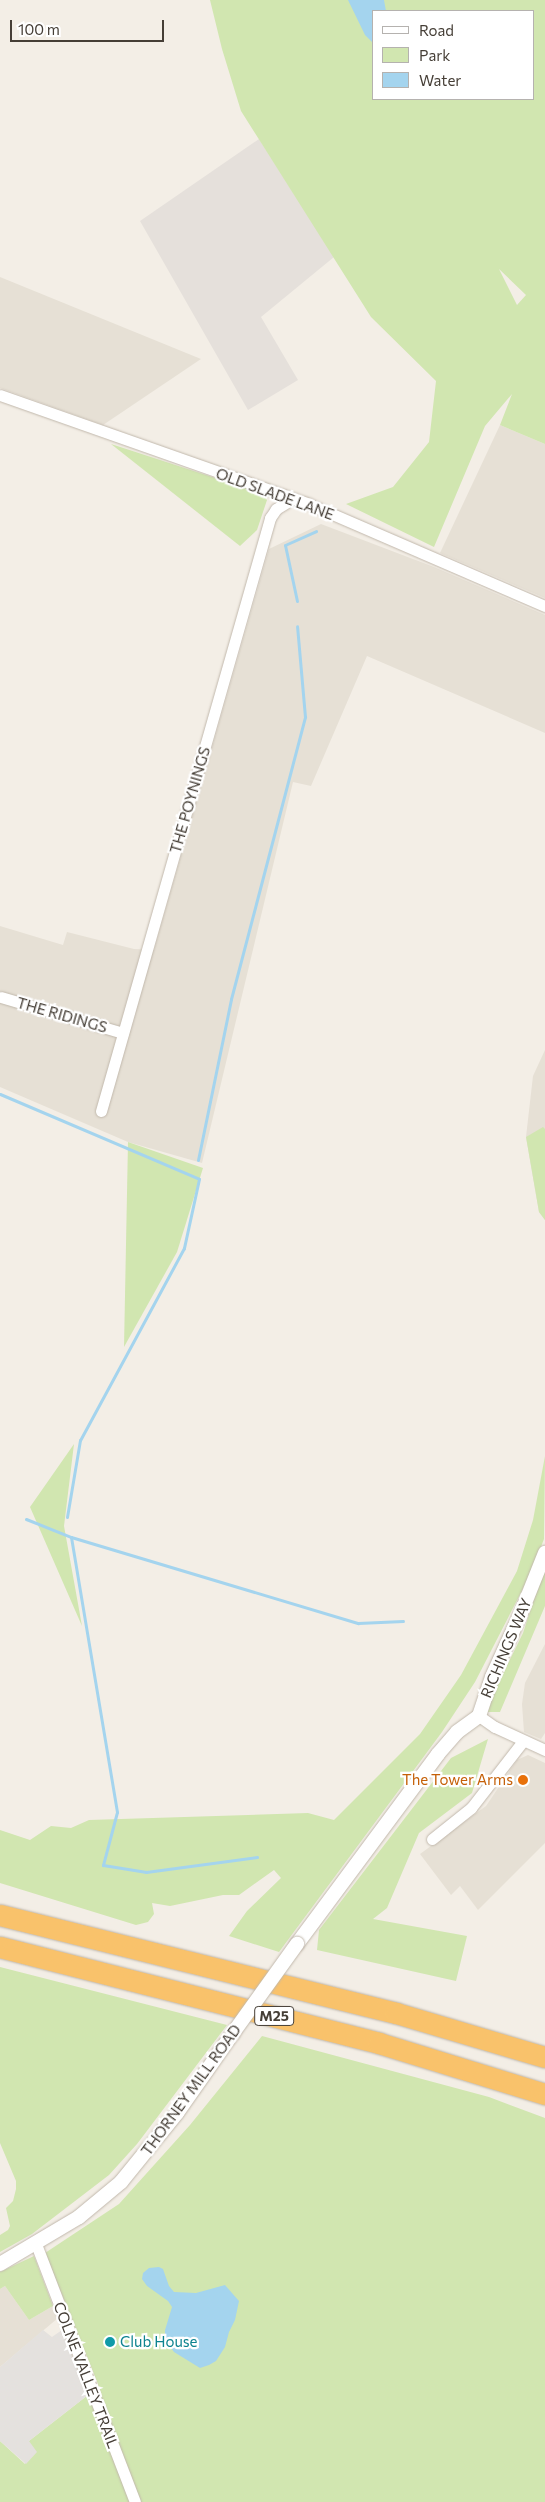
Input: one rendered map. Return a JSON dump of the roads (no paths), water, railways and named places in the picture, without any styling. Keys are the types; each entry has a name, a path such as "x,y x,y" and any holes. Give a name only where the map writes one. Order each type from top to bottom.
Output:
{"highway":[{"name":"M25","path":"0,1914 396,2013 545,2057"},
{"name":"M25","path":"0,1947 379,2043 545,2094"}],"street":[{"name":"OLD SLADE LANE","path":"0,395 316,507 545,606"},
{"name":"THE POYNINGS","path":"101,1111 270,518 276,508 292,499"},
{"name":"THE RIDINGS","path":"1,997 123,1033"},
{"name":"RICHINGS WAY","path":"479,1716 492,1677 521,1613 545,1553"},
{"path":"479,1716 522,1741 545,1750"},
{"name":"THORNEY MILL ROAD","path":"0,2264 37,2246 79,2217 121,2182 178,2113 233,2032 438,1754 457,1732 479,1716"},
{"path":"432,1839 471,1808 522,1741"},
{"name":"COLNE VALLEY TRAIL","path":"37,2246 85,2377 135,2502"}],"water":[{"path":"348,0 384,0 386,10 372,10 372,42 365,35"},
{"path":"159,2267 163,2269 169,2286 174,2292 196,2293 225,2285 239,2301 235,2320 225,2347 216,2361 209,2365 200,2368 174,2352 165,2340 165,2330 172,2307 168,2301 147,2286 142,2279 143,2273 149,2268"}],"waterway":[{"path":"297,601 285,545 316,531"},
{"path":"198,1160 231,999 305,717 297,626"},
{"path":"0,1094 199,1179 184,1248 80,1440 67,1517"},
{"path":"26,1519 71,1537 358,1623 403,1621"},
{"path":"71,1537 117,1812 103,1865 146,1872 257,1857"}],"place":[{"name":"The Tower Arms","path":"523,1780"},
{"name":"Club House","path":"110,2342"}]}
